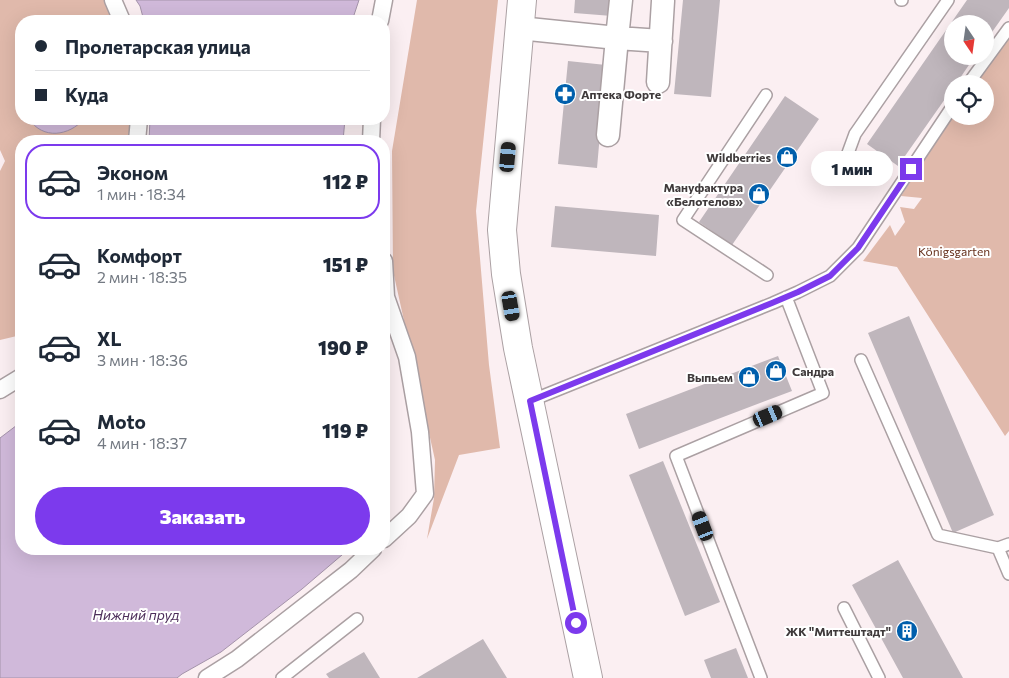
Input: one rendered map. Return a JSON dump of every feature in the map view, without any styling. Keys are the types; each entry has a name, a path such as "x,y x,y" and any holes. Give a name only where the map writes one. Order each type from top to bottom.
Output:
{"main road":[{"path":"522,0 502,230 506,274 518,348 588,678"}],"street":[{"path":"113,0 119,15"},
{"path":"381,15 384,0"},
{"path":"608,135 621,0"},
{"path":"658,82 663,1"},
{"path":"519,28 661,41"},
{"path":"390,311 407,358 420,432 424,494 409,516 390,533"},
{"path":"0,390 15,381"},
{"path":"207,678 245,653 351,570 367,555"}],"lane":[{"path":"840,175 855,134 948,0"},
{"path":"975,75 1009,28"},
{"path":"766,96 684,220 767,275"},
{"path":"530,401 786,298 830,276 858,248 944,119"},
{"path":"762,678 676,456 823,393 786,298"},
{"path":"861,360 938,535 1004,546 1009,574"},
{"path":"844,608 879,678"},
{"path":"282,678 357,619"}],"green space":[{"path":"0,0 120,0 126,15 15,15 15,125 141,125 141,135 15,135 15,336 0,340 0,171 5,161 0,150"},
{"path":"417,0 498,0 476,211 489,365 500,448 459,455 427,539 434,498 435,460 393,271 392,151"},
{"name":"Königsgarten","path":"1009,33 1009,431 1005,436 897,267 863,261 890,225 895,236 905,222 900,207 914,209 922,198 901,196 947,125 994,125 994,75 981,75 988,65 994,65 994,56"}],"water":[{"path":"136,0 359,0 354,15 142,15"},
{"path":"78,125 64,132 56,133 49,133 35,126"},
{"path":"150,125 344,125 344,135 149,135"},
{"name":"Нижний пруд","path":"15,427 15,555 342,555 302,589 221,652 177,678 0,678 0,438"}],"building":[{"path":"575,0 613,0 612,16 574,13"},
{"path":"683,0 720,0 711,97 674,94"},
{"path":"967,0 1009,0 1009,8 994,29 994,15 957,15"},
{"path":"944,33 944,65 969,65 962,75 944,75 944,100 898,166 867,144"},
{"path":"568,61 606,65 597,168 558,164"},
{"path":"785,96 819,119 732,245 699,222"},
{"path":"555,206 659,215 656,256 551,247"},
{"path":"909,316 994,515 953,533 868,333"},
{"path":"778,356 792,391 639,449 626,414"},
{"path":"663,461 720,602 685,616 629,475"},
{"name":"ЖК \"Миттештадт\"","path":"898,560 963,678 903,678 852,585"},
{"path":"483,639 507,678 417,678"},
{"path":"736,648 748,678 711,678 704,660"},
{"path":"364,652 380,678 329,678 326,674"}],"place":[{"name":"Аптека Форте","path":"565,94"},
{"name":"Wildberries","path":"787,157"},
{"name":"Мануфактура «Белотелов»","path":"759,194"},
{"name":"Сандра","path":"776,371"},
{"name":"Выпьем","path":"749,377"},
{"name":"ЖК \"Миттештадт\"","path":"907,631"}],"route":[{"path":"576,623 530,401 772,303 830,276 858,248 911,169"}]}
